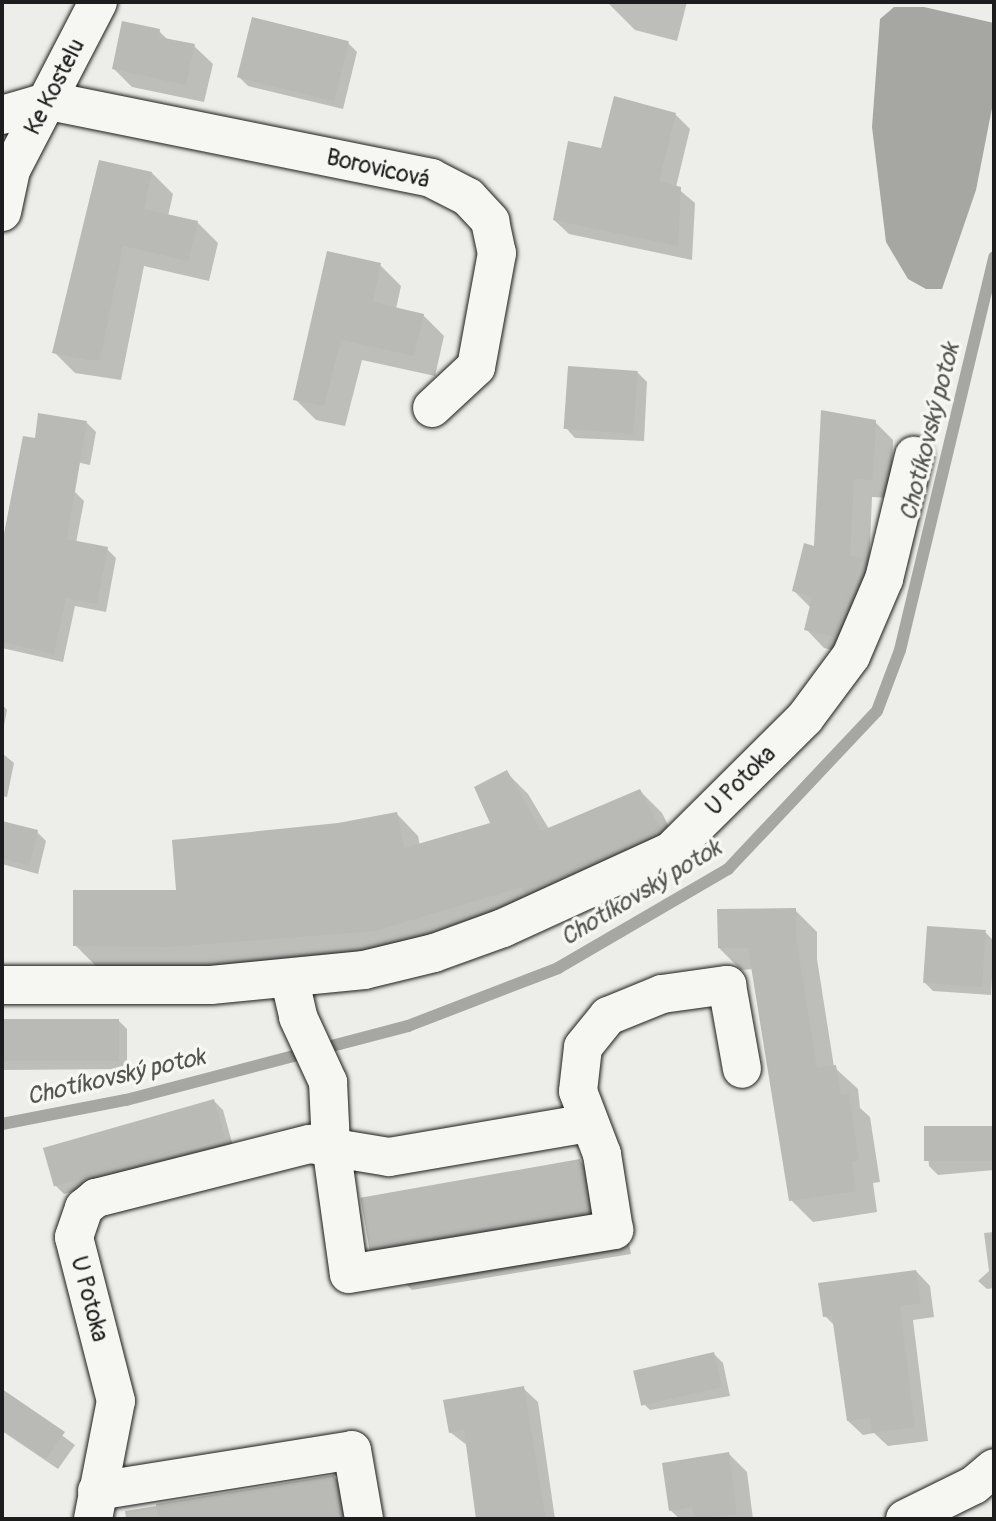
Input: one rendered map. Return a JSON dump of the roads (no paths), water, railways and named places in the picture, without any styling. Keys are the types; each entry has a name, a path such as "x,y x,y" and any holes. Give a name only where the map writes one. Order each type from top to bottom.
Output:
{"street":[{"name":"Ke Kostelu","path":"2,212 11,170 50,101 98,2"},
{"path":"2,115 50,101"},
{"name":"Borovicová","path":"50,101 430,178 468,197 490,222 498,253 476,368 432,408"},
{"name":"U Potoka","path":"2,985 294,999 364,970 433,953 503,928 671,851 804,718 851,656 884,579 914,456"},
{"path":"294,999 328,1082 331,1145 349,1274 614,1230 602,1154 587,1123 578,1091 583,1047 608,1016 662,993 727,985 742,1069"},
{"name":"U Potoka","path":"95,1505 116,1401 74,1237 84,1208 96,1198 310,1144 331,1145 356,1154 389,1157 587,1123"},
{"path":"95,1505 352,1450 364,1519"},
{"path":"905,1519 974,1485 994,1468"}],"waterway":[{"name":"Chotíkovský potok","path":"2,1124 126,1100 408,1026 558,968 728,869 877,711 900,650 994,257"}]}
